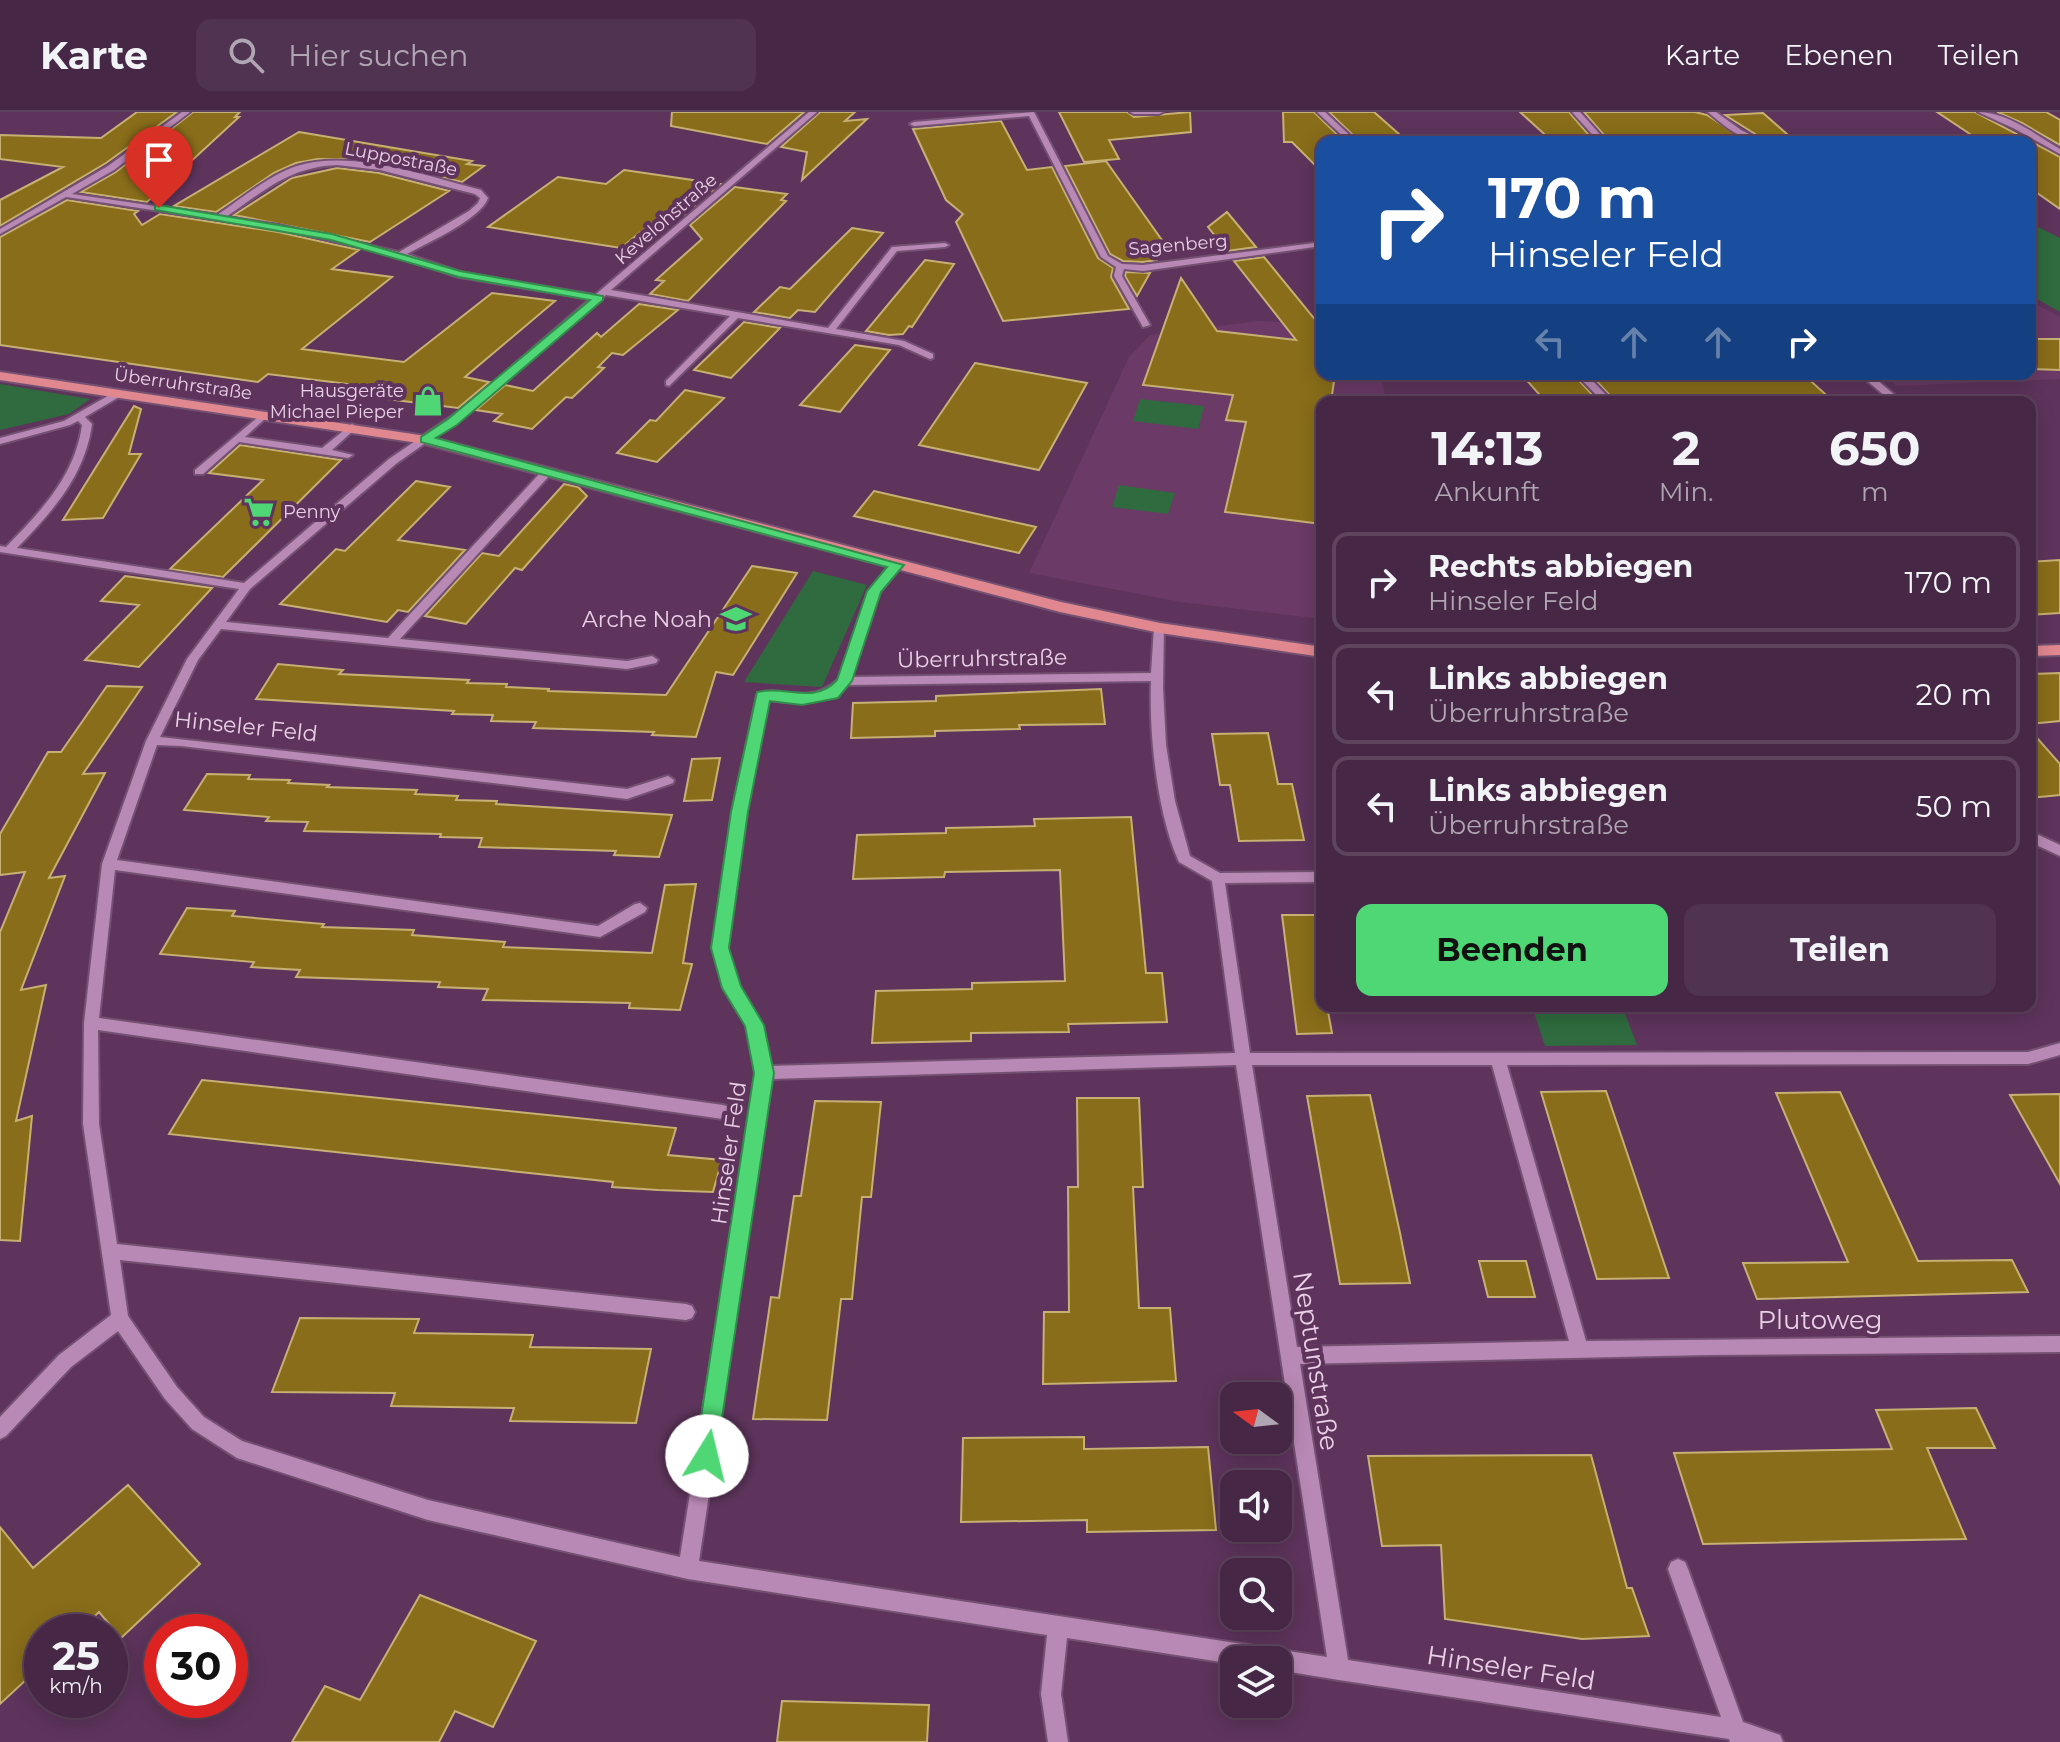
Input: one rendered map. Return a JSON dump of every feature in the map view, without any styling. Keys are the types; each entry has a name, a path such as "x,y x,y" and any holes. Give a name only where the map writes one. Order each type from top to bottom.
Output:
{"main road":[{"name":"Überruhrstraße","path":"0,376 426,440 987,590 1160,628 1316,651"},
{"path":"2036,651 2060,650"}],"street":[{"path":"0,232 111,168 186,112"},
{"name":"Kevelohstraße","path":"426,440 460,416 603,295 813,112"},
{"path":"1134,112 1159,112"},
{"path":"1321,112 1347,136"},
{"path":"1576,112 1598,136"},
{"path":"1712,112 1747,136"},
{"path":"1982,112 2033,136"},
{"name":"Sagenberg","path":"914,124 1030,113 1105,257 1120,266 1143,268 1316,245"},
{"path":"2036,138 2060,152"},
{"name":"Luppostraße","path":"220,217 282,176 310,164 326,162 463,188 478,192 484,198 472,213 400,255"},
{"path":"66,195 332,237 487,280 737,314 901,343 930,356"},
{"path":"831,330 895,249 945,245"},
{"path":"1120,266 1118,276 1146,325"},
{"path":"669,383 737,314"},
{"path":"1587,380 1602,396"},
{"path":"1871,380 1891,396"},
{"path":"0,441 79,417 116,395"},
{"path":"199,472 264,415"},
{"path":"5,549 62,490 87,436 87,424 79,417"},
{"path":"325,451 352,427"},
{"path":"238,439 348,455"},
{"name":"Hinseler Feld","path":"426,440 393,461 246,587 193,659 152,741 109,864 91,1023 91,1124 120,1319 171,1393 198,1423 237,1449 428,1510 688,1569 1220,1652"},
{"path":"391,642 546,473"},
{"path":"5,549 246,587"},
{"path":"844,681 875,591 897,565"},
{"path":"218,625 627,665 652,660"},
{"path":"1160,628 1155,705 1166,802 1184,859 1218,878 1316,877"},
{"name":"Überruhrstraße","path":"844,681 1155,677"},
{"name":"Hinseler Feld","path":"688,1569 764,1073 754,1025 732,988 720,948 739,812 763,695 802,700 832,695 844,681"},
{"name":"Hinseler Feld","path":"152,741 627,794 668,780"},
{"path":"2036,840 2060,851"},
{"path":"109,864 600,932 640,908"},
{"name":"Neptunstraße","path":"1218,878 1243,1059 1339,1670"},
{"name":"Hinseler Feld","path":"91,1023 723,1112"},
{"path":"764,1073 1243,1059 2028,1058 2060,1049"},
{"path":"1498,1059 1580,1350"},
{"path":"110,1251 686,1312"},
{"path":"0,1430 65,1361 120,1319"},
{"name":"Plutoweg","path":"1289,1356 2060,1344"},
{"path":"1678,1569 1738,1736"},
{"path":"1058,1628 1051,1694 1058,1742"},
{"name":"Hinseler Feld","path":"1292,1662 1773,1742"}],"shaded area":[{"path":"2036,304 2060,317 2060,379 1897,386 1890,380 2036,380"},
{"path":"1258,321 1316,324 1316,380 1382,380 1385,396 1316,396 1316,618 1181,602 1029,573 1129,357 1150,335"}],"green space":[{"path":"2036,226 2060,238 2060,312 2036,298"},
{"path":"0,384 90,399 69,414 0,430"},
{"path":"1140,399 1204,406 1198,429 1133,421"},
{"path":"1119,485 1175,493 1168,514 1112,507"},
{"path":"813,571 867,585 822,687 744,682"},
{"path":"1534,1012 1624,1012 1637,1045 1545,1046"}],"building":[{"path":"137,112 177,112 106,163 0,226 0,200 63,167 0,159 0,135 101,138"},
{"path":"193,112 240,112 235,117 239,117 147,202 81,192 116,172"},
{"path":"672,112 804,112 767,144 671,126"},
{"path":"820,112 855,112 845,121 867,119 802,180 807,152 781,147"},
{"path":"1059,112 1127,112 1134,117 1190,112 1191,132 1109,140 1119,159 1084,162"},
{"path":"1283,112 1314,112 1339,136 1316,136 1316,166 1292,142 1284,142"},
{"path":"1329,112 1374,112 1401,136 1354,136"},
{"path":"1520,112 1569,112 1590,136 1546,136"},
{"path":"1584,112 1695,112 1707,115 1739,136 1605,136"},
{"path":"1937,112 1975,112 2020,136 1973,136"},
{"path":"1997,112 2046,112 2060,120 2060,145 2022,123"},
{"path":"1763,113 1789,136 1758,136 1725,115"},
{"path":"1001,121 1027,170 1052,167 1098,258 1113,268 1111,277 1129,309 1003,321 956,222 963,214 946,200 913,129"},
{"path":"299,132 472,161 467,164 484,166 462,182 365,159 318,159 296,163 274,173 216,212 174,206"},
{"path":"2036,144 2060,157 2060,209 2036,192"},
{"path":"1106,161 1171,253 1160,254 1157,260 1143,262 1123,261 1110,254 1065,166"},
{"path":"337,168 379,173 449,191 370,242 234,215 292,178"},
{"path":"624,170 720,184 682,216 673,206 621,248 488,227 558,177 606,184"},
{"path":"735,187 787,194 781,200 786,201 688,301 650,294 664,281 656,280 702,239 690,225"},
{"path":"67,200 138,211 134,214 142,225 160,214 278,232 359,250 332,269 392,277 302,349 404,362 492,293 555,301 465,377 489,382 458,408 379,398 388,389 268,374 258,382 0,345 0,237"},
{"path":"1227,212 1256,247 1227,251 1208,227"},
{"path":"852,228 883,233 815,312 798,310 790,318 754,312 780,287 790,289"},
{"path":"1264,257 1316,321 1316,380 1334,380 1332,396 1316,396 1316,523 1225,512 1246,422 1226,420 1233,395 1143,385 1181,278 1217,331 1296,340 1234,261"},
{"path":"925,260 954,264 912,327 909,326 903,334 866,331"},
{"path":"1126,272 1150,273 1137,296 1125,276"},
{"path":"639,304 678,310 623,355 612,353 598,367 604,368 572,398 566,397 532,429 494,421 502,414 476,410 505,385 533,391 597,333 601,337"},
{"path":"744,322 780,328 731,378 694,370"},
{"path":"2036,339 2060,339 2060,370 2036,369"},
{"path":"855,345 890,350 840,412 800,405"},
{"path":"975,363 1087,383 1039,470 919,445"},
{"path":"1526,380 1579,380 1593,396 1541,396"},
{"path":"1596,380 1810,380 1827,396 1770,396 1610,396"},
{"path":"685,390 724,398 657,462 617,453 650,420 656,421"},
{"path":"134,406 141,409 129,454 141,454 103,518 63,520"},
{"name":"Penny","path":"240,445 341,460 223,577 170,569 263,480 209,473"},
{"path":"416,481 450,487 398,540 465,550 408,612 398,610 387,622 280,604 336,549 345,551"},
{"path":"564,484 578,487 587,496 522,570 515,568 466,624 425,616 482,553 499,556"},
{"path":"874,491 1036,527 1019,553 854,516"},
{"path":"2060,560 2060,613 2036,615 2036,562"},
{"path":"752,566 797,573 733,675 716,672 696,737 652,735 654,732 533,728 536,722 491,721 493,715 452,714 454,711 256,699 278,664 343,670 339,674 469,680 467,683 507,684 506,687 548,691 666,695"},
{"path":"125,576 212,588 139,667 85,660 139,605 101,601"},
{"path":"2060,673 2060,721 2036,723 2036,674"},
{"path":"107,686 142,687 83,774 105,773 49,878 65,876 21,990 46,985 16,1121 32,1116 20,1241 0,1240 0,932 25,872 0,875 0,834 48,752 61,752"},
{"path":"1101,689 1105,724 1019,725 1020,729 935,731 935,736 851,738 853,703 936,701 936,696"},
{"path":"1268,733 1278,784 1292,784 1304,840 1239,841 1230,785 1220,785 1212,734"},
{"path":"2036,737 2060,764 2060,795 2036,797"},
{"path":"720,758 712,800 684,801 692,759"},
{"path":"207,774 250,775 248,779 290,780 288,783 329,785 327,787 417,790 415,794 458,796 456,800 497,801 496,804 672,815 659,857 614,855 616,851 479,847 482,838 304,831 308,822 266,821 269,817 184,810"},
{"path":"1131,817 1146,973 1162,973 1167,1022 1068,1024 1069,1032 971,1033 971,1041 872,1043 876,991 972,989 972,983 1065,981 1060,870 945,872 944,877 853,879 857,835 946,833 946,828 1035,826 1034,819"},
{"path":"696,884 683,963 692,964 680,1010 629,1008 630,1003 483,1000 488,989 438,987 440,982 296,977 300,970 251,967 254,962 160,954 187,908 235,911 232,916 324,924 322,927 414,930 412,935 505,942 503,947 652,953 665,885"},
{"path":"1282,915 1316,915 1316,1012 1328,1012 1332,1033 1297,1034"},
{"path":"202,1080 676,1128 668,1155 722,1160 713,1192 658,1190 612,1187 613,1182 169,1134"},
{"path":"1606,1091 1669,1278 1597,1279 1541,1092"},
{"path":"1840,1092 1918,1261 2012,1260 2028,1292 1757,1299 1743,1263 1848,1262 1776,1093"},
{"path":"2060,1094 2060,1184 2010,1095"},
{"path":"1370,1095 1410,1283 1340,1284 1307,1096"},
{"path":"1077,1098 1139,1098 1143,1187 1133,1187 1139,1308 1170,1308 1176,1381 1043,1384 1044,1312 1069,1312 1068,1187 1078,1187"},
{"path":"815,1101 881,1102 871,1197 862,1197 852,1299 841,1299 827,1420 753,1419 771,1297 779,1298 794,1196 801,1196"},
{"path":"1479,1261 1526,1261 1535,1297 1488,1297"},
{"path":"300,1318 419,1319 414,1333 533,1335 530,1347 651,1349 636,1423 510,1421 514,1408 391,1406 395,1393 272,1392"},
{"path":"1976,1408 1995,1448 1927,1448 1966,1539 1703,1544 1674,1453 1892,1449 1876,1410"},
{"path":"1084,1437 1084,1449 1208,1447 1216,1530 1087,1532 1087,1520 961,1522 963,1438"},
{"path":"1591,1455 1627,1588 1632,1588 1649,1636 1582,1639 1445,1619 1441,1545 1382,1546 1368,1456"},
{"path":"128,1485 200,1564 128,1631 128,1614 24,1614 24,1682 0,1704 0,1527 33,1568"},
{"path":"420,1595 536,1641 493,1727 455,1711 439,1742 292,1742 325,1686 360,1700"},
{"path":"782,1701 929,1705 927,1742 777,1742"}],"place":[{"name":"Hausgeräte Michael Pieper","path":"428,401"},
{"name":"Penny","path":"259,512"},
{"name":"Arche Noah","path":"736,619"}],"route":[{"path":"159,208 332,237 459,274 599,298 452,422 426,440 897,565 875,591 844,681 832,695 802,700 763,695 739,812 720,948 732,988 754,1025 764,1073 707,1456"}]}
